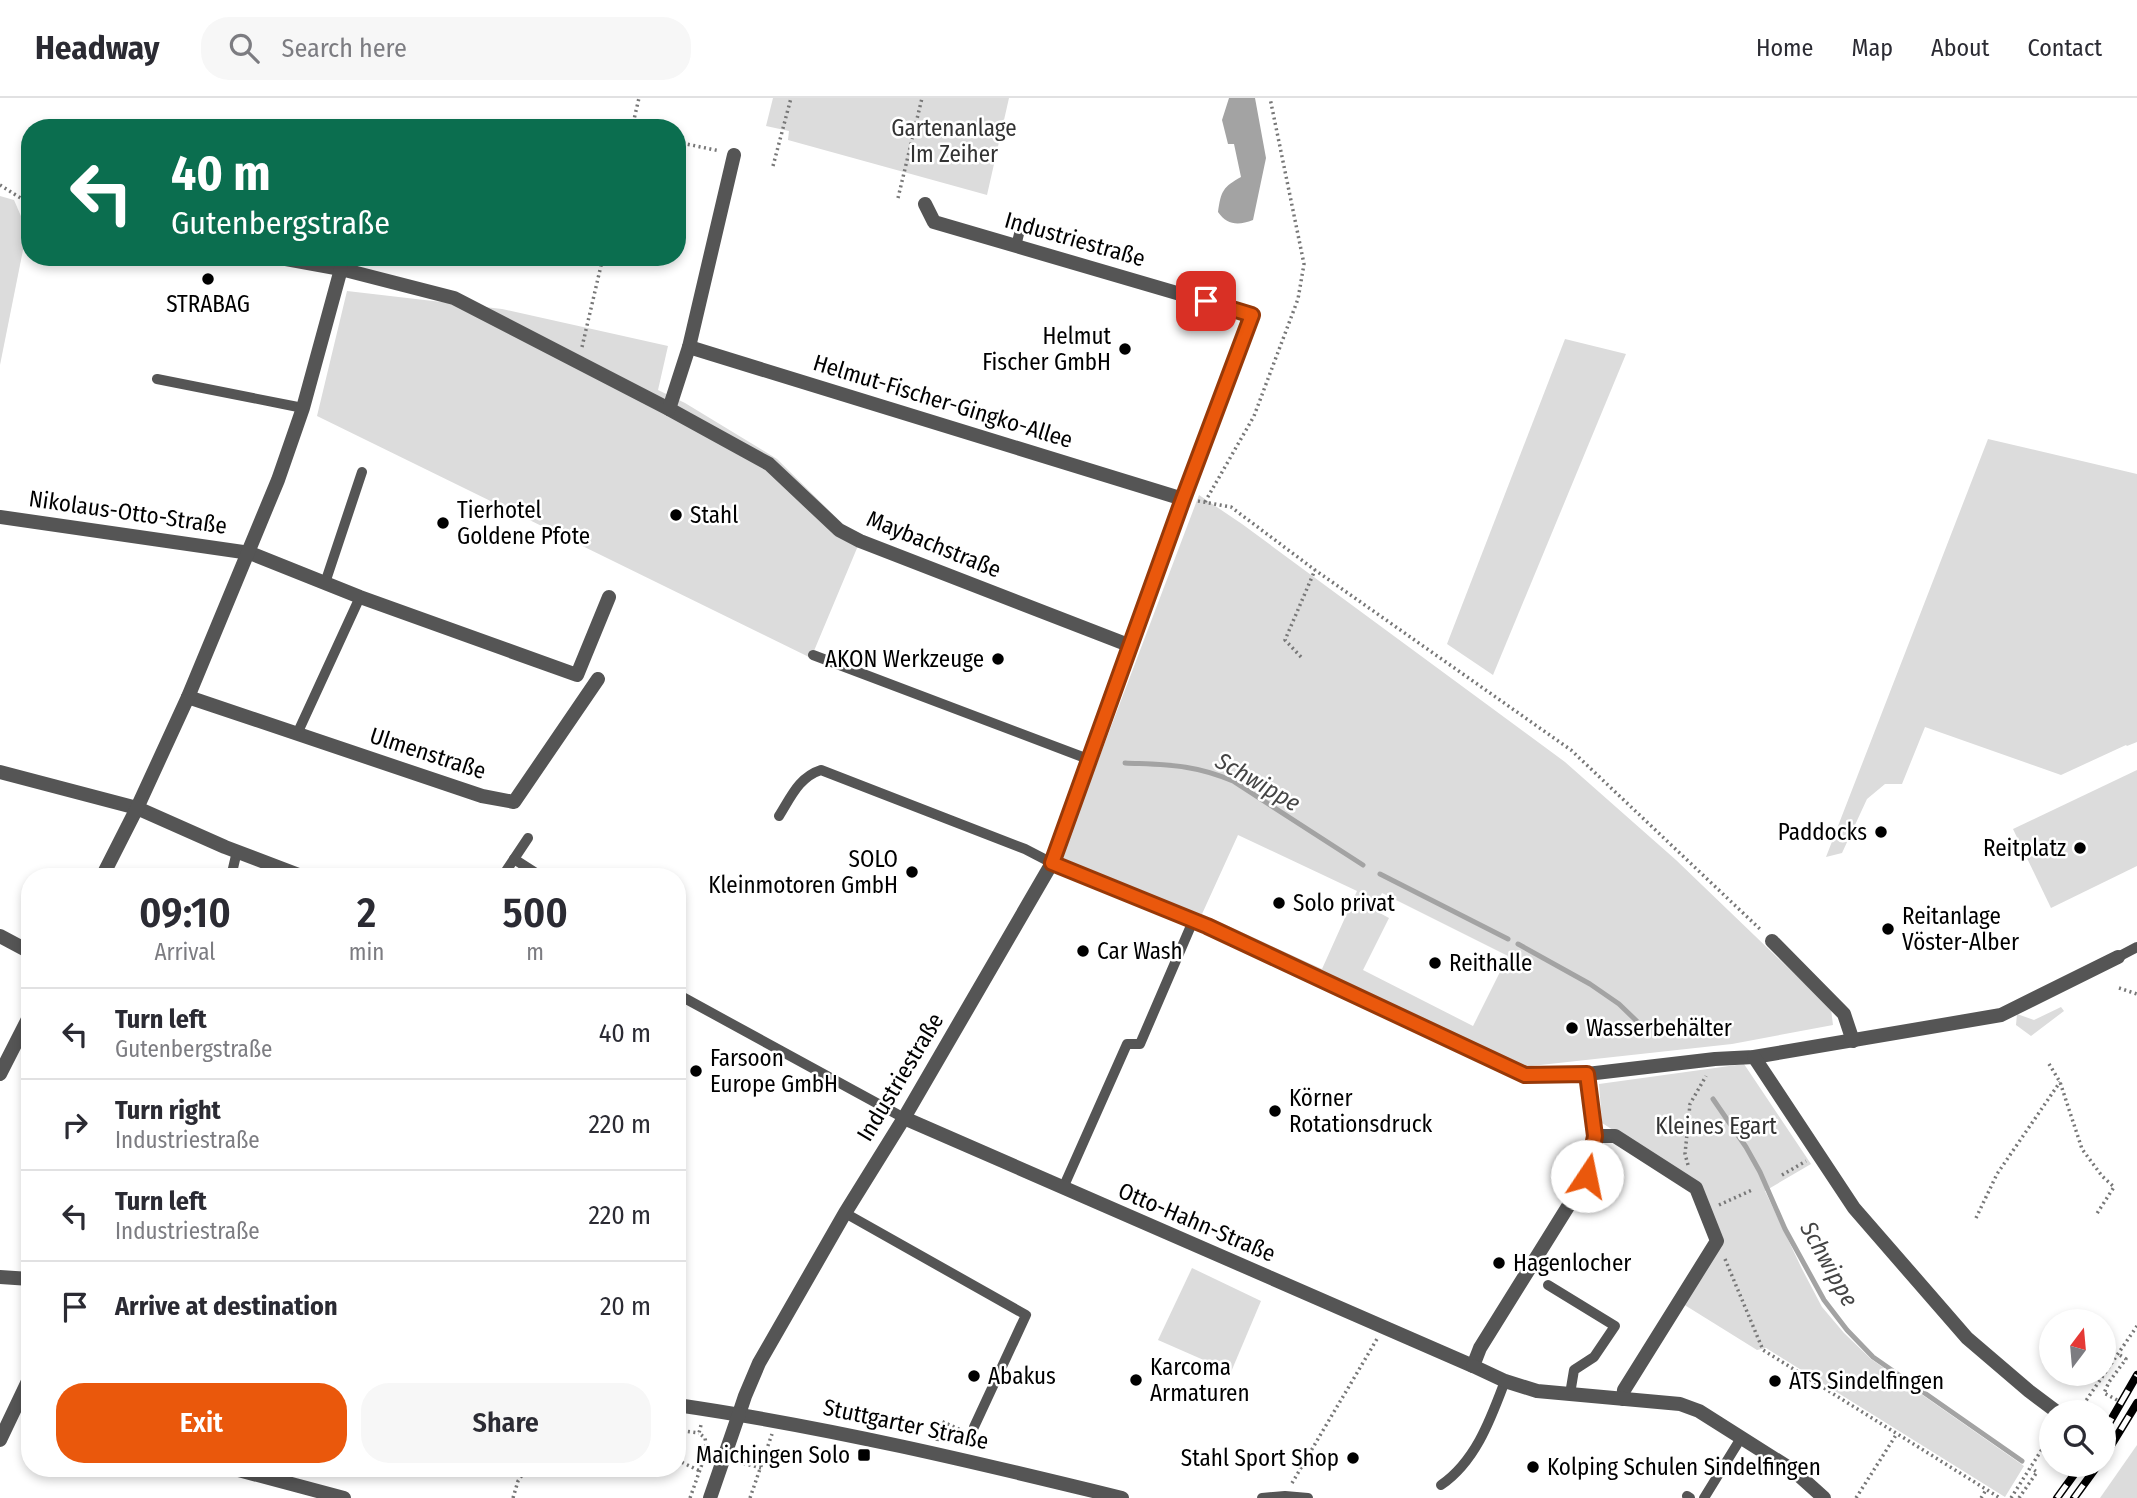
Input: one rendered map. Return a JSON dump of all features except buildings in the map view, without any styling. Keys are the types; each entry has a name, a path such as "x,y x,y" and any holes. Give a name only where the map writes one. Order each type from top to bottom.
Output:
{"street":[{"path":"669,409 689,347 734,155"},
{"name":"Industriestraße","path":"710,1498 759,1363 1052,863 1252,315 934,222 925,204"},
{"name":"Maybachstraße","path":"324,266 454,298 769,464 839,530 850,536 1131,646"},
{"path":"107,868 188,697 250,553 303,408 341,269"},
{"name":"Helmut-Fischer-Gingko-Allee","path":"689,347 1183,499"},
{"name":"Nikolaus-Otto-Straße","path":"0,517 250,553"},
{"path":"250,553 360,597 577,675 609,597"},
{"name":"Ulmenstraße","path":"188,697 482,796 514,802 598,679"},
{"path":"0,772 137,808 281,868"},
{"path":"1052,863 1193,921 1525,1075 1587,1074 1754,1057 2001,1016 2118,957"},
{"path":"0,936 21,947"},
{"path":"1772,941 1844,1014 1853,1041"},
{"path":"0,1074 21,1033"},
{"path":"1754,1057 1854,1208 1967,1338 2041,1400"},
{"path":"1473,1366 1480,1348 1587,1176 1595,1136 1587,1074"},
{"name":"Otto-Hahn-Straße","path":"904,1118 1505,1381 1537,1391 1681,1404 1699,1411 1794,1471 1824,1498"},
{"path":"1595,1136 1615,1136 1696,1188 1717,1241 1624,1390 1623,1399"},
{"path":"0,1277 21,1278"},
{"path":"0,1440 21,1403"},
{"name":"Stuttgarter Straße","path":"686,1406 935,1452 1122,1498"},
{"path":"255,1477 296,1492 344,1498"}],"lane":[{"path":"1016,246 1020,230"},
{"path":"157,379 303,408"},
{"path":"325,583 362,472"},
{"path":"297,734 360,597"},
{"path":"813,655 1088,759"},
{"path":"779,816 808,774 821,770 1025,849 1052,863"},
{"path":"508,868 528,838"},
{"path":"233,868 237,851"},
{"path":"514,859 528,868"},
{"path":"1063,1188 1127,1044 1140,1044 1193,921"},
{"path":"2118,957 2137,947"},
{"path":"686,999 904,1118"},
{"path":"845,1213 1026,1315 974,1427"},
{"path":"1548,1285 1615,1326 1594,1356 1574,1370 1570,1394"},
{"path":"1441,1485 1453,1477 1486,1432 1505,1381"},
{"path":"1704,1498 1741,1438"},
{"path":"1262,1498 1308,1498"}],"path":[{"path":"634,119 639,98"},
{"path":"774,166 791,98"},
{"path":"898,198 922,98"},
{"path":"1205,503 1254,416 1298,299 1304,264 1270,98"},
{"path":"686,144 734,155"},
{"path":"0,185 21,198"},
{"path":"579,362 601,266"},
{"path":"1183,499 1231,506 1315,570 1571,750 1772,941"},
{"path":"1301,657 1285,640 1315,570"},
{"path":"2119,988 2137,994"},
{"path":"1696,1188 1685,1154 1690,1104 1715,1059"},
{"path":"2049,1064 2060,1082 2082,1149 2114,1187 2096,1215"},
{"path":"1976,1217 1997,1174 2060,1082"},
{"path":"1782,1175 1817,1155"},
{"path":"1705,1211 1752,1190"},
{"path":"1717,1241 1763,1350 2000,1498"},
{"path":"2086,1400 2137,1326"},
{"path":"1284,1496 1383,1327"},
{"path":"2117,1400 2104,1393 2126,1359 2118,1354"},
{"path":"699,1433 704,1409"},
{"path":"751,1498 776,1421"},
{"path":"935,1452 941,1421 969,1433 974,1427"},
{"path":"686,1431 699,1433 707,1442 707,1450 690,1498"},
{"path":"1856,1498 1896,1435"},
{"path":"2011,1498 2039,1454"},
{"path":"686,1464 699,1471"},
{"path":"2020,1498 2037,1472 2031,1468"},
{"path":"513,1498 521,1477"},
{"path":"1981,1498 1986,1490"}],"green space":[{"name":"Gartenanlage Im Zeiher","path":"773,98 1009,98 987,195 788,140 789,131 766,126"},
{"path":"0,196 14,200 21,216 21,260 0,365"},
{"path":"347,291 502,309 668,346 658,390 685,403 777,459 860,541 811,658 317,416"},
{"path":"1565,339 1626,354 1493,675 1447,644"},
{"path":"1988,439 2137,474 2137,742 2061,775 1925,727 1902,784 1885,784 1867,799 1842,853 1826,857"},
{"path":"1199,495 1565,762 1676,860 1831,1009 1833,1025 1732,1044 1521,1067 1057,869","holes":["1238,835 1357,891 1322,969 1202,914","1382,893 1508,956 1473,1026 1363,970 1389,918 1374,910"]},
{"name":"Reitplatz","path":"2137,770 2137,866 2051,908 2013,829"},
{"path":"2061,1007 2064,1011 2031,1036 2016,1025 2017,1014 2034,1020"},
{"name":"Kleines Egart","path":"1744,1064 1811,1164 1765,1191 1822,1307 1871,1359 2024,1466 2005,1497 1766,1348 1757,1350 1683,1304 1722,1240 1699,1184 1602,1123 1599,1084"},
{"path":"1192,1268 1261,1301 1231,1372 1158,1340"},
{"path":"2137,1445 2137,1498 2100,1498"}],"shaded area":[{"path":"1229,98 1255,98 1266,158 1253,220 1238,224 1225,220 1218,212 1224,190 1241,177 1234,144 1228,144 1222,120"}],"waterway":[{"name":"Schwippe","path":"1125,763 1192,768 1219,775 1233,781 1363,865"},
{"name":"Schwippe","path":"1380,874 1508,939"},
{"name":"Schwippe","path":"1518,944 1590,984 1619,1004 1648,1032"},
{"name":"Schwippe","path":"1713,1099 1760,1172 1785,1229 1824,1300 1847,1330 1873,1357 2022,1461"}],"railway":[{"path":"2116,1411 2137,1375"},
{"path":"2116,1437 2137,1403"},
{"path":"2057,1498 2072,1477"},
{"path":"2074,1498 2089,1477"}],"place":[{"name":"STRABAG","path":"208,279"},
{"name":"Helmut Fischer GmbH","path":"1125,349"},
{"name":"Stahl","path":"676,515"},
{"name":"Tierhotel Goldene Pfote","path":"443,523"},
{"name":"AKON Werkzeuge","path":"998,659"},
{"name":"Paddocks","path":"1881,832"},
{"name":"Reitplatz","path":"2080,848"},
{"name":"SOLO Kleinmotoren GmbH","path":"912,872"},
{"name":"Solo privat","path":"1279,903"},
{"name":"Reitanlage Vöster-Alber","path":"1888,929"},
{"name":"Car Wash","path":"1083,951"},
{"name":"Reithalle","path":"1435,963"},
{"name":"Wasserbehälter","path":"1572,1028"},
{"name":"Farsoon Europe GmbH","path":"696,1071"},
{"name":"Körner Rotationsdruck","path":"1275,1111"},
{"name":"Hagenlocher","path":"1499,1263"},
{"name":"Abakus","path":"974,1376"},
{"name":"Karcoma Armaturen","path":"1136,1380"},
{"name":"ATS Sindelfingen","path":"1775,1381"},
{"name":"Maichingen Solo","path":"864,1455"},
{"name":"Stahl Sport Shop","path":"1353,1458"},
{"name":"Kolping Schulen Sindelfingen","path":"1533,1467"}],"route":[{"path":"1206,301 1252,315 1052,863 1207,926 1525,1075 1587,1074 1595,1136 1587,1176"}]}
